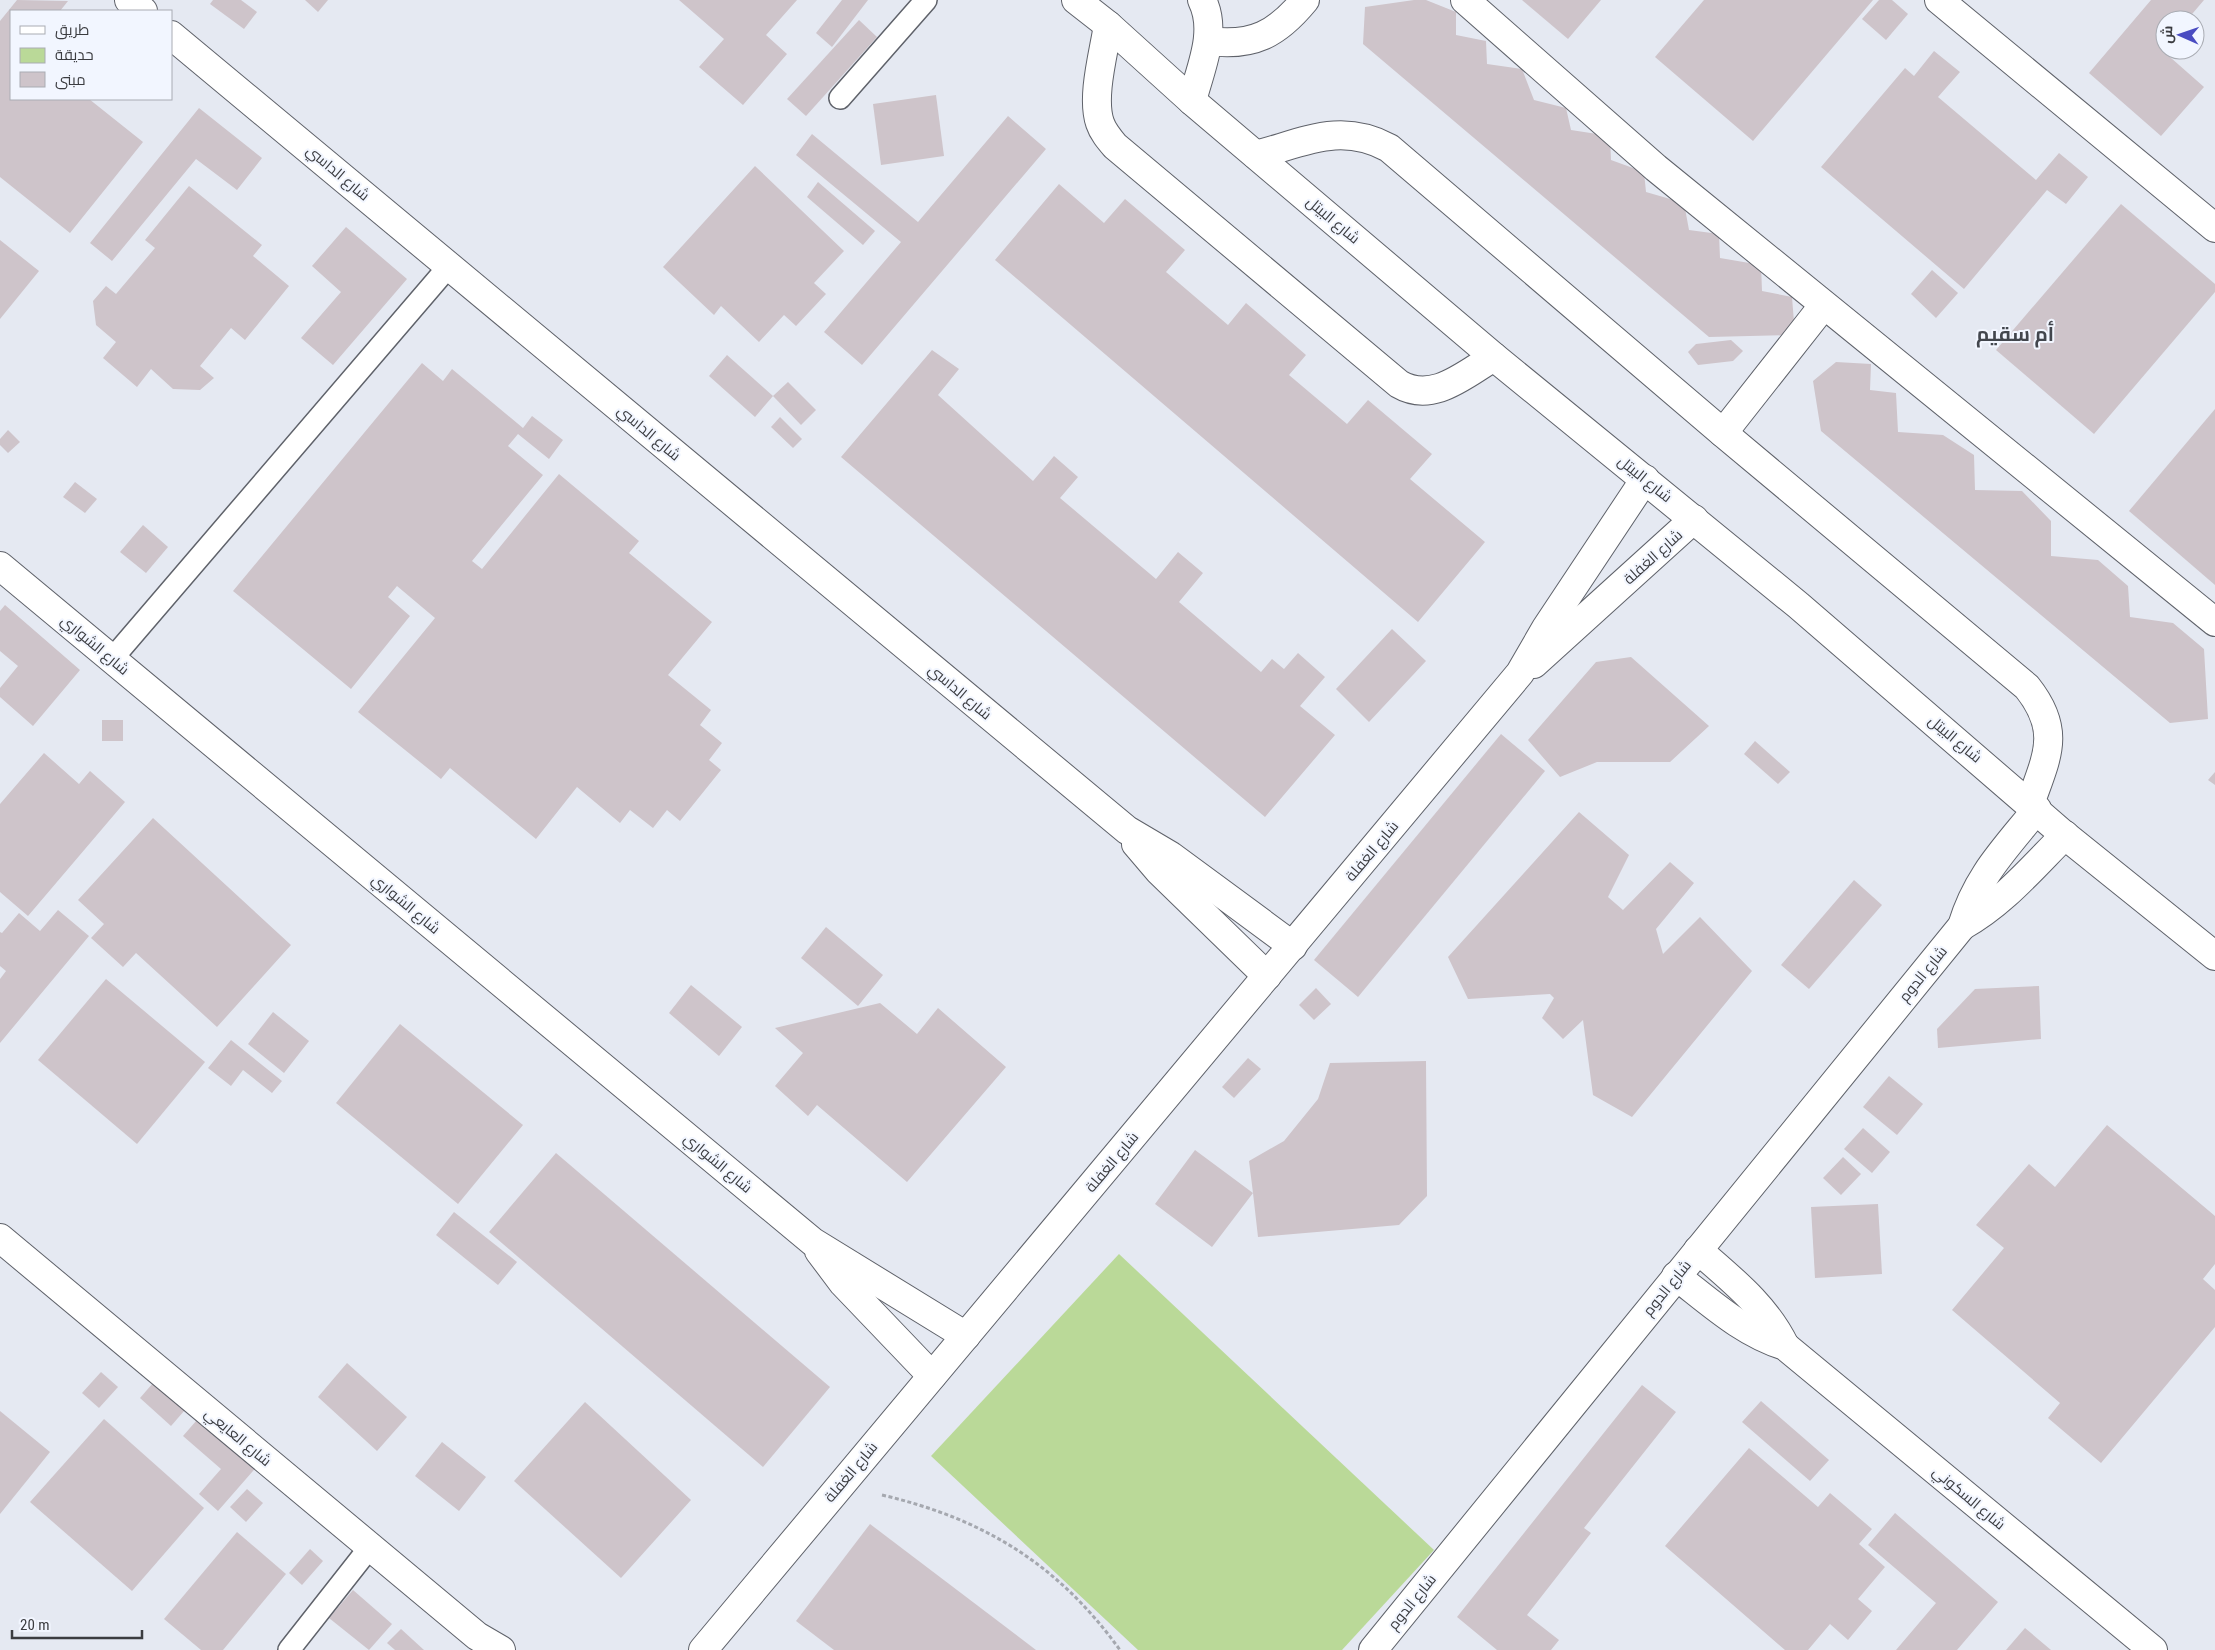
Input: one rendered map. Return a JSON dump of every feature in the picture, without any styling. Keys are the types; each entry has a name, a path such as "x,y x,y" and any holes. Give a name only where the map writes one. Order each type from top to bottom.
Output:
{"street":[{"path":"129,0 142,10"},
{"name":"شارع البيتل","path":"1076,0 1108,25 1192,101 1494,357 1694,519 2065,835 2215,956"},
{"path":"1192,101 1208,41 1207,9 1202,0"},
{"path":"1208,41 1226,43 1245,42 1263,37 1279,27 1305,0"},
{"path":"1465,0 1656,168 1823,306 2215,622"},
{"path":"1939,0 2215,228"},
{"path":"1108,25 1098,108 1100,122 1106,135 1122,152 1408,390 1431,392 1494,357"},
{"name":"شارع الداسي","path":"172,36 1127,830 1171,856 1293,946"},
{"name":"شارع الدوم","path":"1256,155 1327,136 1344,134 1359,136 1389,148 1722,434 2027,686 2043,710 2049,737 2047,755 2033,807 1982,877 1968,905 1962,926"},
{"path":"1722,434 1823,306"},
{"name":"شارع الغفلة","path":"703,1650 1520,674 1546,628 1645,479"},
{"name":"شارع الغفلة","path":"1520,674 1548,653 1694,519"},
{"name":"شارع الشواري","path":"0,566 813,1242 966,1336"},
{"name":"شارع الداسي","path":"1127,830 1159,871 1267,976"},
{"name":"شارع الدوم","path":"1375,1649 1962,926 1981,916 2005,896 2065,835"},
{"name":"شارع العايعي","path":"0,1238 370,1547 481,1643 502,1650"},
{"name":"شارع الشواري","path":"813,1242 843,1283 932,1376"},
{"name":"شارع السكوني","path":"1698,1250 1755,1301 1775,1325 1786,1346 2153,1650"},
{"name":"شارع السكوني","path":"1676,1276 1738,1324 1765,1340 1786,1346"}],"lane":[{"path":"840,98 926,0"},
{"path":"112,659 449,266"},
{"path":"289,1650 370,1547"}],"path":[{"path":"836,1491 878,1494 921,1504 963,1520 1002,1540 1039,1564 1072,1593 1102,1625 1120,1650"}],"green space":[{"path":"1119,1254 1434,1550 1342,1650 1138,1650 931,1456"}],"building":[{"path":"17,0 68,1 61,10 10,10 10,100 90,100 143,142 70,233 0,177 0,21"},
{"path":"213,0 241,0 257,12 244,29 210,4"},
{"path":"305,0 328,0 318,12"},
{"path":"679,0 797,0 766,35 787,54 743,105 699,67 724,39"},
{"path":"842,0 868,0 832,47 816,33"},
{"path":"1426,0 1456,12 1456,35 1486,41 1487,64 1522,69 1534,100 1566,108 1571,130 1610,136 1611,160 1644,172 1646,192 1684,203 1689,230 1719,234 1720,258 1761,265 1762,291 1792,297 1795,335 1709,337 1363,44 1365,7"},
{"path":"1522,0 1601,0 1568,39"},
{"path":"1704,0 1873,0 1753,141 1655,57"},
{"path":"1879,0 1892,0 1908,14 1886,40 1862,19"},
{"path":"2151,0 2204,0 2196,10 2155,10 2155,60 2173,60 2204,87 2161,136 2089,73"},
{"path":"859,20 877,37 806,116 787,99"},
{"path":"1934,51 1960,72 1938,97 2036,180 2059,153 2088,177 2066,204 2047,190 1964,289 1821,167 1905,68 1914,76"},
{"path":"936,95 944,156 881,165 873,104"},
{"path":"199,108 262,158 237,190 196,159 112,261 90,243"},
{"path":"1008,116 1046,149 862,365 824,332 901,242 796,155 812,134 918,222"},
{"path":"755,166 844,251 814,283 826,294 796,326 784,315 759,342 721,306 714,315 663,267"},
{"path":"818,182 875,231 863,245 807,197"},
{"path":"1059,184 1104,223 1125,199 1185,250 1166,272 1228,325 1246,303 1306,355 1289,375 1347,424 1368,400 1432,454 1410,479 1485,542 1418,622 995,260"},
{"path":"189,186 262,245 253,256 289,286 245,340 231,328 200,366 214,378 200,390 173,389 151,369 137,387 103,358 116,342 96,325 93,301 106,286 116,294 155,248 145,240"},
{"path":"2121,204 2215,284 2215,292 2094,434 1996,350"},
{"path":"346,227 407,279 333,365 301,338 341,292 312,266"},
{"path":"0,240 39,271 0,319"},
{"path":"1932,270 1958,293 1936,318 1911,294"},
{"path":"1731,340 1743,351 1733,361 1698,365 1688,352 1696,344"},
{"path":"932,350 959,369 938,395 1033,481 1054,456 1078,477 1060,498 1156,579 1178,552 1203,573 1179,602 1261,672 1272,659 1284,669 1298,653 1325,677 1300,706 1335,735 1265,817 841,457"},
{"path":"727,355 773,396 755,417 709,376"},
{"path":"1836,362 1871,364 1870,390 1896,393 1898,432 1943,435 1974,455 1975,490 2022,491 2051,521 2051,556 2098,560 2128,586 2130,617 2173,623 2204,649 2208,719 2170,723 1821,431 1813,381"},
{"path":"422,363 443,381 452,369 523,428 532,416 563,440 549,459 518,434 508,446 543,475 472,561 482,569 559,474 639,541 629,553 712,622 668,675 711,710 700,725 722,743 709,760 721,770 680,821 667,810 653,828 630,810 620,823 577,787 536,839 450,768 441,779 358,712 435,618 397,586 388,597 410,616 351,689 233,591"},
{"path":"788,382 816,410 801,425 773,396"},
{"path":"2215,409 2215,585 2129,511"},
{"path":"780,417 802,439 793,448 771,427"},
{"path":"8,430 20,442 8,453 0,445 0,439"},
{"path":"75,482 97,499 85,513 63,497"},
{"path":"143,525 168,547 146,573 120,552"},
{"path":"5,605 80,670 33,726 0,697 0,688 18,666 0,651 0,611"},
{"path":"1392,629 1426,661 1369,722 1336,689"},
{"path":"1631,657 1709,726 1670,762 1597,762 1560,777 1528,740 1596,662"},
{"path":"102,720 123,720 123,741 102,741"},
{"path":"1501,734 1545,771 1358,997 1314,960"},
{"path":"1755,741 1790,772 1778,784 1744,754"},
{"path":"44,753 79,784 90,771 125,802 28,916 0,892 0,804"},
{"path":"2215,772 2215,785 2208,780"},
{"path":"1579,812 1629,855 1608,897 1623,910 1670,862 1694,883 1656,929 1663,954 1700,917 1752,971 1632,1117 1593,1095 1583,1020 1563,1039 1542,1018 1554,998 1550,994 1468,999 1448,957"},
{"path":"153,818 291,945 217,1027 136,953 123,967 91,938 104,924 78,900"},
{"path":"1854,880 1882,905 1809,989 1781,965"},
{"path":"58,910 89,936 0,1043 0,979 6,971 0,966 0,932 2,933 19,913 40,931"},
{"path":"826,927 883,975 858,1006 801,958"},
{"path":"106,979 205,1062 137,1144 38,1060"},
{"path":"691,985 742,1027 719,1056 669,1013"},
{"path":"2039,986 2041,1039 1938,1048 1937,1029 1975,989"},
{"path":"1316,988 1331,1004 1314,1020 1299,1005"},
{"path":"880,1003 917,1034 938,1008 1006,1067 907,1182 817,1105 808,1116 775,1086 803,1053 775,1028"},
{"path":"273,1012 309,1041 284,1073 248,1044"},
{"path":"400,1024 523,1125 458,1204 336,1103"},
{"path":"231,1040 282,1081 272,1093 243,1070 231,1086 208,1068"},
{"path":"1248,1058 1261,1069 1234,1098 1222,1087"},
{"path":"1426,1061 1427,1196 1399,1225 1258,1237 1249,1161 1284,1141 1318,1099 1330,1063"},
{"path":"1889,1076 1923,1104 1897,1135 1863,1107"},
{"path":"2107,1125 2215,1216 2215,1264 2203,1279 2215,1290 2215,1327 2101,1463 2048,1418 2060,1403 1952,1310 2004,1248 1976,1225 2029,1164 2055,1187"},
{"path":"1863,1128 1890,1152 1872,1173 1844,1149"},
{"path":"1195,1150 1253,1193 1212,1247 1155,1204"},
{"path":"556,1153 830,1387 763,1467 489,1232"},
{"path":"1843,1157 1861,1174 1841,1195 1823,1178"},
{"path":"1878,1204 1882,1274 1815,1278 1811,1207"},
{"path":"454,1212 517,1262 498,1285 436,1235"},
{"path":"347,1363 407,1417 377,1451 318,1397"},
{"path":"101,1372 118,1387 99,1408 82,1393"},
{"path":"160,1375 191,1403 171,1426 140,1398"},
{"path":"1642,1385 1676,1412 1584,1528 1591,1533 1527,1615 1559,1640 1551,1650 1497,1650 1457,1617"},
{"path":"1761,1401 1829,1460 1810,1481 1742,1422"},
{"path":"585,1402 691,1500 621,1578 514,1481"},
{"path":"0,1411 50,1452 0,1514"},
{"path":"203,1413 259,1464 218,1511 199,1494 221,1469 183,1436"},
{"path":"104,1419 204,1508 132,1591 30,1502"},
{"path":"442,1442 486,1477 459,1511 415,1476"},
{"path":"1749,1448 1818,1507 1830,1493 1872,1529 1859,1544 1885,1567 1858,1599 1872,1611 1848,1640 1830,1624 1808,1650 1785,1650 1665,1546"},
{"path":"247,1489 263,1503 246,1522 230,1507"},
{"path":"1895,1513 1998,1602 1957,1650 1896,1650 1936,1603 1868,1545"},
{"path":"870,1524 1036,1650 834,1650 796,1621"},
{"path":"237,1532 286,1574 223,1650 201,1650 164,1619"},
{"path":"310,1549 323,1561 302,1585 289,1573"},
{"path":"353,1590 392,1624 369,1650 329,1618"},
{"path":"2025,1628 2051,1650 2006,1650"},
{"path":"401,1629 424,1650 395,1650 387,1643"}],"district":[{"name":"أم سقيم","path":"2015,334"}]}
